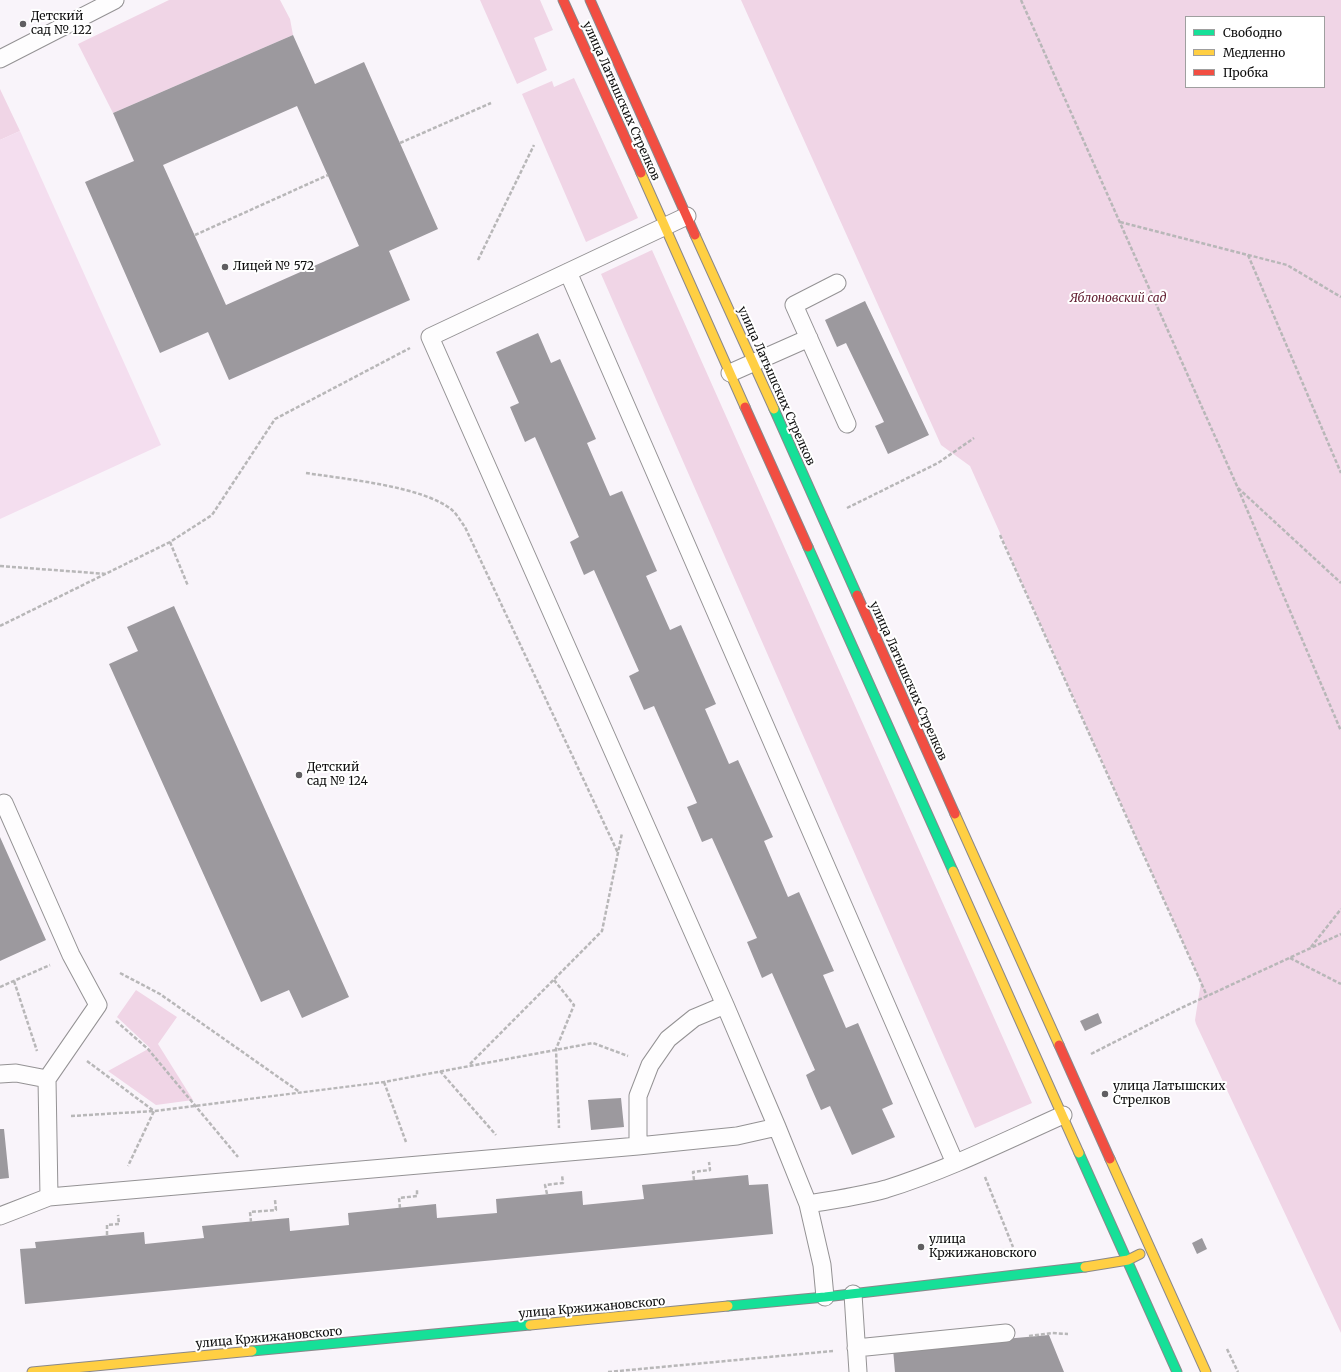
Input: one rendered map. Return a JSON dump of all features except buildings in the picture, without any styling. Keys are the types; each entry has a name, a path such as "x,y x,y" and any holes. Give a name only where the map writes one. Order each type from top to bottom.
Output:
{"street":[{"name":"улица Латышских Стрелков","path":"563,0 1178,1372"},
{"name":"улица Латышских Стрелков","path":"590,0 1206,1372"},
{"name":"улица Кржижановского","path":"32,1372 853,1294 1067,1270 1128,1260 1150,1249"}],"lane":[{"path":"0,59 115,0"},
{"path":"687,216 430,337 777,1127 808,1204 822,1265 825,1297"},
{"path":"568,272 955,1163"},
{"path":"837,283 794,305 847,424"},
{"path":"730,373 809,338"},
{"path":"0,805 4,803 71,955 98,1005 47,1079 49,1117 49,1197"},
{"path":"638,1146 638,1096 650,1065 668,1039 694,1018 724,1005"},
{"path":"0,1074 16,1073 47,1079"},
{"path":"808,1204 886,1189 955,1163 1063,1115"},
{"path":"0,1216 49,1197 638,1146 737,1136 777,1127"},
{"path":"853,1294 858,1372"},
{"path":"856,1348 1006,1333"}],"path":[{"path":"1021,0 1237,486 1341,731"},
{"path":"400,143 491,103"},
{"path":"478,260 534,145"},
{"path":"195,235 328,175"},
{"path":"1120,222 1287,265 1341,297"},
{"path":"1248,255 1341,473"},
{"path":"0,626 170,542 212,515 275,419 430,337"},
{"path":"841,511 938,463 974,438"},
{"path":"306,473 398,488 433,499 453,510 465,527 618,853"},
{"path":"1237,486 1341,583"},
{"path":"1000,535 1207,996"},
{"path":"170,542 188,586"},
{"path":"0,566 107,574"},
{"path":"470,1064 602,931 622,831"},
{"path":"1311,948 1341,909"},
{"path":"1091,1047 1091,1054 1207,996 1341,934"},
{"path":"0,987 71,955"},
{"path":"1290,958 1341,984"},
{"path":"120,973 160,994 301,1094"},
{"path":"554,980 574,1005 556,1049 560,1152"},
{"path":"14,981 47,1079"},
{"path":"98,1005 148,1049 193,1105 257,1178"},
{"path":"49,1117 154,1111 193,1105 301,1094 384,1082 470,1064 593,1043 650,1065"},
{"path":"69,1048 154,1111"},
{"path":"440,1070 515,1156"},
{"path":"384,1082 414,1165"},
{"path":"118,1190 154,1111"},
{"path":"976,1154 1013,1247"},
{"path":"694,1180 693,1172 710,1170"},
{"path":"547,1194 544,1185 563,1183"},
{"path":"400,1208 399,1198 417,1196"},
{"path":"251,1222 250,1212 276,1210"},
{"path":"107,1235 106,1225 119,1224"},
{"path":"1006,1333 1014,1338 1052,1332 1068,1334"},
{"path":"608,1372 856,1348"}],"green space":[{"path":"169,0 280,0 290,19 293,35 113,113 78,44"},
{"path":"480,0 540,0 553,30 534,38 547,70 517,84"},
{"name":"Яблоновский сад","path":"741,0 1341,0 1341,1333 1196,1024 1195,1020 1201,982 970,466 941,445"},
{"path":"574,78 638,218 586,242 522,94 552,81 554,87"},
{"path":"0,89 20,131 0,140"},
{"path":"652,250 1032,1103 975,1128 601,274"},
{"path":"136,990 177,1017 158,1044 193,1100 156,1105 108,1071 150,1048 117,1017"}],"shaded area":[{"path":"20,131 161,445 0,519 0,140"}],"traffic: fast":[{"path":"774,409 857,595"},
{"path":"808,547 953,871"},
{"path":"1079,1153 1177,1372"},
{"path":"728,1306 825,1297 1085,1267"},
{"path":"252,1351 530,1325"}],"traffic: slow":[{"path":"641,173 745,407"},
{"path":"695,235 774,409"},
{"path":"955,814 1059,1045"},
{"path":"953,871 1079,1153"},
{"path":"1110,1159 1206,1372"},
{"path":"1085,1267 1128,1260 1140,1254"},
{"path":"530,1325 728,1306"},
{"path":"32,1372 252,1351"}],"traffic: jam":[{"path":"563,0 641,173"},
{"path":"590,0 695,235"},
{"path":"745,407 808,547"},
{"path":"857,595 955,814"},
{"path":"1059,1045 1110,1159"}],"place":[{"name":"Детский сад № 122","path":"23,24"},
{"name":"Лицей № 572","path":"225,267"},
{"name":"Детский сад № 124","path":"299,775"},
{"name":"улица Латышских Стрелков","path":"1105,1094"},
{"name":"улица Кржижановского","path":"921,1247"}]}
